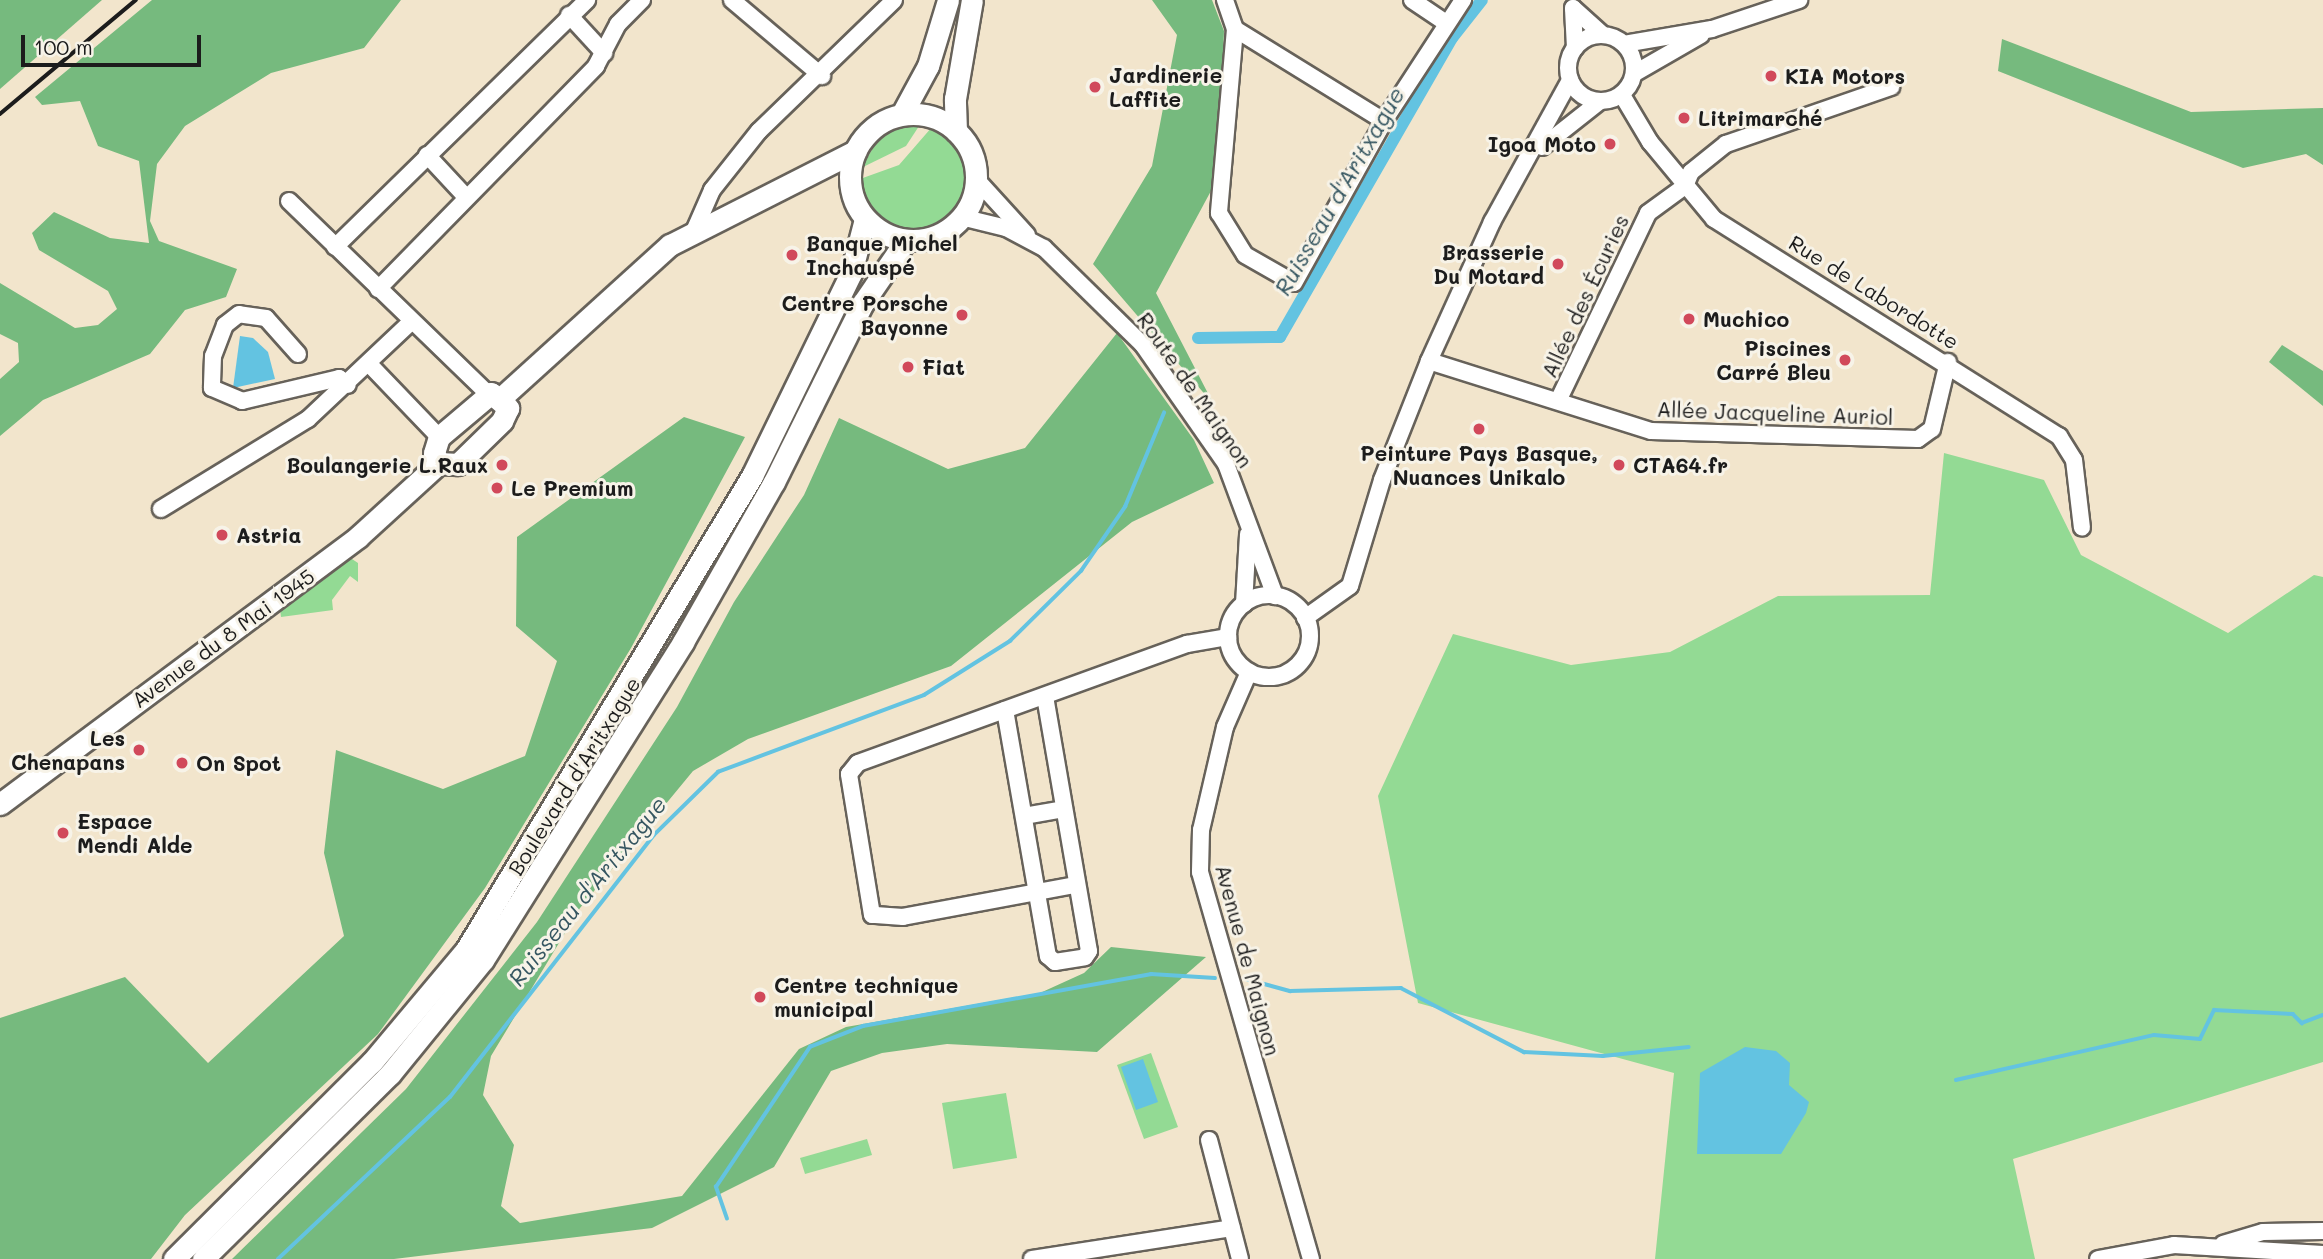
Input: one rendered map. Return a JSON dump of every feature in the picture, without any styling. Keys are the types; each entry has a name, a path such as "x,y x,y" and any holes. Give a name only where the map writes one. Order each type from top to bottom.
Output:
{"main road":[{"path":"902,114 928,66 948,0"},
{"path":"956,131 955,99 972,0"},
{"path":"494,395 508,408 502,421 458,464 439,463 434,453 439,437 494,395 648,261 695,229 855,151 883,121 902,114 929,117 956,131 971,153 976,179 961,217 934,236 906,240 865,219 850,189 855,151"},
{"path":"745,204 812,182 850,189"},
{"name":"Boulevard d'Aritxague","path":"174,1259 372,1062 466,950 752,475 846,284 865,219"},
{"name":"Boulevard d'Aritxague","path":"203,1259 390,1074 483,960 683,642 774,482 863,303 906,240"},
{"name":"Avenue du 8 Mai 1945","path":"0,804 349,545 439,463"}],"street":[{"path":"335,247 587,0"},
{"path":"378,289 604,53 618,24 642,0"},
{"path":"732,0 822,76"},
{"path":"695,229 734,161 822,76 894,0"},
{"path":"1225,0 1235,29 1219,213 1245,255 1294,283 1384,121 1445,22 1463,0"},
{"path":"1412,0 1445,22"},
{"path":"1571,4 1603,35 1624,44 1712,29 1799,0"},
{"path":"1305,618 1350,586 1382,480 1429,361 1492,222 1530,158 1570,80 1575,48 1571,4"},
{"path":"569,15 604,53"},
{"path":"1235,29 1384,121"},
{"path":"1530,158 1599,102 1622,95 1634,73 1712,29"},
{"path":"1575,48 1603,35"},
{"path":"1624,44 1634,73"},
{"path":"1570,80 1581,95 1599,102"},
{"name":"Allée des Écuries","path":"1558,401 1648,213 1685,186 1691,172 1726,144 1891,88"},
{"name":"Rue de Labordotte","path":"1622,95 1685,186 1714,219 1948,362 2059,436 2074,460 2082,528"},
{"path":"427,155 466,197"},
{"name":"Route de Maignon","path":"976,179 1031,240 1143,345 1226,464 1275,596"},
{"path":"289,201 378,289 494,395"},
{"name":"Route de Maignon","path":"961,217 1031,240"},
{"path":"298,354 266,318 239,314 225,325 213,356 212,388 242,401 339,378 348,385"},
{"path":"161,509 275,443 371,366 412,321"},
{"name":"Allée Jacqueline Auriol","path":"1429,361 1651,431 1918,439 1932,429 1948,362"},
{"path":"371,366 439,437"},
{"name":"Route de Maignon","path":"1244,604 1248,518"},
{"path":"1275,596 1305,618 1309,644 1296,666 1272,677 1249,672 1234,657 1228,636 1244,604 1275,596"},
{"path":"1075,885 884,919 872,915 867,901 849,774 858,763 1187,644 1228,636"},
{"name":"Avenue de Maignon","path":"1249,672 1225,727 1201,830 1200,872 1311,1259"},
{"path":"1005,710 1048,956 1055,962 1084,957 1089,951 1075,885 1045,696"},
{"path":"1024,816 1063,809"},
{"path":"1209,1140 1232,1228 1236,1257"},
{"path":"1032,1259 1232,1228"},
{"path":"2220,1245 2263,1232 2323,1231"},
{"path":"2098,1259 2174,1245 2220,1245 2323,1254"}],"green space":[{"path":"0,0 102,0 0,89"},
{"path":"152,0 401,0 364,48 271,73 185,126 157,164 150,221 159,241 237,269 226,297 185,310 150,354 43,400 0,436 0,379 19,362 18,343 0,334 0,283 75,328 98,325 117,309 108,291 39,250 32,233 54,212 110,238 149,243 139,161 98,146 80,101 42,105 35,97"},
{"path":"1152,0 1212,0 1224,31 1219,176 1156,293 1214,405 1093,264 1152,166 1177,35"},
{"path":"2002,39 2191,112 2323,108 2323,165 2306,154 2243,168 1998,71"},
{"path":"907,123 921,123 906,146 861,168 882,133"},
{"path":"932,127 958,148 966,164 963,201 938,227 903,231 887,225 861,194 860,179 899,165"},
{"path":"1117,333 1194,440 1214,483 1132,522 951,666 748,739 693,771 580,908 491,1056 483,1095 514,1145 501,1206 520,1223 682,1196 799,1049 846,1027 1040,993 1084,973 1111,947 1206,957 1097,1052 947,1044 882,1053 831,1071 774,1167 652,1228 394,1259 232,1259 406,1089 537,922 677,707 734,602 804,495 839,418 948,469 1025,448"},
{"path":"2282,345 2323,371 2323,406 2269,362"},
{"path":"684,417 745,437 631,648 485,888 378,1034 185,1215 151,1259 0,1259 0,1018 125,977 208,1063 344,936 324,853 336,750 443,789 525,756 557,661 516,626 517,537"},
{"path":"1944,453 2044,480 2081,555 2228,633 2314,575 2323,577 2323,1062 2013,1159 2035,1259 1655,1259 1674,1073 1418,1003 1378,796 1453,634 1571,665 1670,652 1778,596 1930,595"},
{"path":"349,557 358,563 358,582 350,576 332,600 333,610 281,617 280,609"},
{"path":"1151,1053 1178,1127 1144,1139 1117,1065"},
{"path":"1006,1093 1017,1158 953,1169 942,1103"},
{"path":"867,1139 872,1155 805,1174 800,1158"}],"water":[{"path":"240,336 253,338 268,352 275,379 233,388"},
{"path":"1745,1047 1776,1051 1790,1063 1789,1085 1809,1102 1806,1113 1781,1154 1697,1154 1700,1073"},
{"path":"1143,1059 1158,1102 1136,1110 1121,1067"}],"waterway":[{"name":"Ruisseau d'Aritxague","path":"1198,338 1280,337 1452,38 1482,0"},
{"name":"Ruisseau d'Aritxague","path":"278,1259 450,1097 654,835 718,772 924,695 1010,641 1081,571 1125,507 1164,413"},
{"path":"727,1219 716,1187 810,1047 863,1026 1151,974 1215,978"},
{"path":"1246,979 1290,991 1401,988 1524,1052 1603,1056 1689,1047"},
{"path":"1956,1080 2154,1035 2200,1039 2214,1010 2293,1014 2302,1023 2323,1015"}],"railway":[{"path":"0,114 136,0"}],"place":[{"name":"KIA Motors","path":"1771,76"},
{"name":"Jardinerie Laffite","path":"1095,87"},
{"name":"Litrimarché","path":"1684,118"},
{"name":"Igoa Moto","path":"1610,144"},
{"name":"Banque Michel Inchauspé","path":"792,255"},
{"name":"Brasserie Du Motard","path":"1558,264"},
{"name":"Centre Porsche Bayonne","path":"962,315"},
{"name":"Muchico","path":"1689,319"},
{"name":"Piscines Carré Bleu","path":"1845,360"},
{"name":"Fiat","path":"908,367"},
{"name":"Peinture Pays Basque, Nuances Unikalo","path":"1479,429"},
{"name":"Boulangerie L.Raux","path":"502,465"},
{"name":"CTA64.fr","path":"1619,465"},
{"name":"Le Premium","path":"497,488"},
{"name":"Astria","path":"222,535"},
{"name":"Les Chenapans","path":"139,750"},
{"name":"On Spot","path":"182,763"},
{"name":"Espace Mendi Alde","path":"63,833"},
{"name":"Centre technique municipal","path":"760,997"}]}
